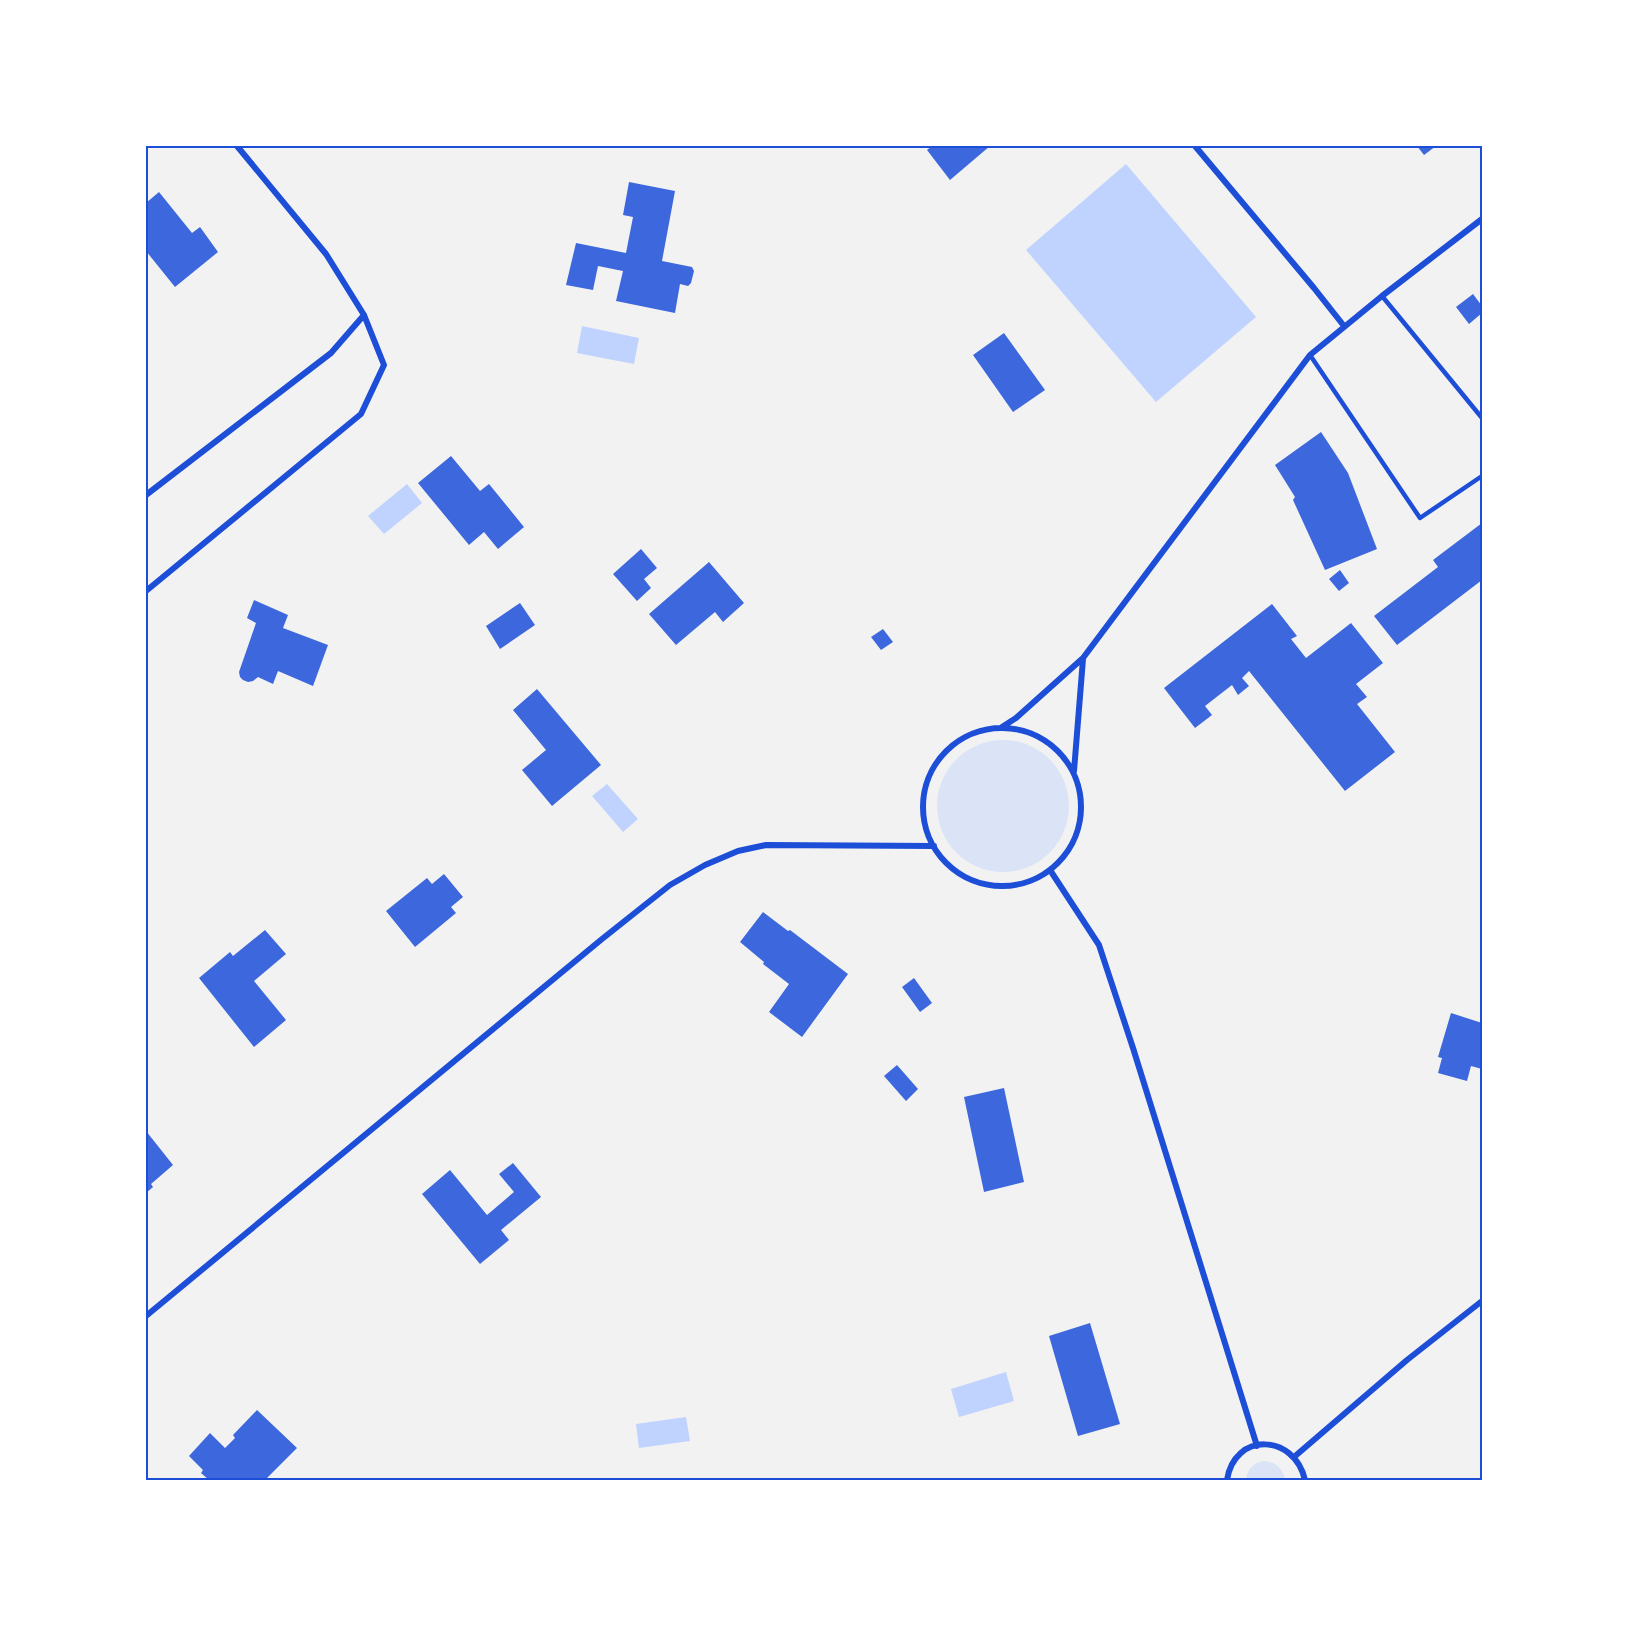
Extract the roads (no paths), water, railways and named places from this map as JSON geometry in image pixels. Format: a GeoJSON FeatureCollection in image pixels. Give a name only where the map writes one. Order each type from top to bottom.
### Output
{"type":"FeatureCollection","features":[{"type":"Feature","properties":{"kind":"street"},"geometry":{"type":"LineString","coordinates":[[146,591],[361,414],[384,365],[364,315],[326,255],[237,146]]}},
{"type":"Feature","properties":{"kind":"street"},"geometry":{"type":"LineString","coordinates":[[1195,146],[1344,326]]}},
{"type":"Feature","properties":{"kind":"street"},"geometry":{"type":"LineString","coordinates":[[1002,727],[1016,718],[1083,658],[1310,355],[1482,219]]}},
{"type":"Feature","properties":{"kind":"street"},"geometry":{"type":"LineString","coordinates":[[146,495],[331,353],[364,315]]}},
{"type":"Feature","properties":{"kind":"street"},"geometry":{"type":"LineString","coordinates":[[1074,772],[1083,658]]}},
{"type":"Feature","properties":{"kind":"street"},"geometry":{"type":"LineString","coordinates":[[1002,727],[1024,730],[1044,739],[1061,753],[1074,772],[1082,797],[1080,825],[1069,850],[1050,870],[1027,882],[1000,886],[974,880],[951,867],[934,846],[925,824],[923,801],[928,778],[940,757],[957,741],[979,731],[1002,727]]}},
{"type":"Feature","properties":{"kind":"street"},"geometry":{"type":"LineString","coordinates":[[146,1316],[670,885],[705,865],[738,851],[766,845],[934,846]]}},
{"type":"Feature","properties":{"kind":"street"},"geometry":{"type":"LineString","coordinates":[[1050,870],[1099,945],[1257,1446]]}},
{"type":"Feature","properties":{"kind":"street"},"geometry":{"type":"LineString","coordinates":[[1294,1457],[1407,1360],[1482,1301]]}},
{"type":"Feature","properties":{"kind":"street"},"geometry":{"type":"LineString","coordinates":[[1227,1480],[1235,1459],[1245,1450],[1270,1444],[1294,1457],[1301,1467],[1305,1480]]}},
{"type":"Feature","properties":{"kind":"lane"},"geometry":{"type":"LineString","coordinates":[[1382,296],[1482,418]]}},
{"type":"Feature","properties":{"kind":"lane"},"geometry":{"type":"LineString","coordinates":[[1310,355],[1420,518],[1482,476]]}},
{"type":"Feature","properties":{"kind":"water"},"geometry":{"type":"Polygon","coordinates":[[[1126,164],[1256,317],[1156,402],[1026,250],[1126,164]]]}},
{"type":"Feature","properties":{"kind":"water"},"geometry":{"type":"Polygon","coordinates":[[[582,326],[639,338],[634,364],[577,353],[582,326]]]}},
{"type":"Feature","properties":{"kind":"water"},"geometry":{"type":"Polygon","coordinates":[[[407,484],[422,503],[384,534],[368,516],[407,484]]]}},
{"type":"Feature","properties":{"kind":"water"},"geometry":{"type":"Polygon","coordinates":[[[607,784],[638,819],[623,832],[592,796],[607,784]]]}},
{"type":"Feature","properties":{"kind":"water"},"geometry":{"type":"Polygon","coordinates":[[[1006,1372],[1014,1401],[959,1417],[951,1389],[1006,1372]]]}},
{"type":"Feature","properties":{"kind":"water"},"geometry":{"type":"Polygon","coordinates":[[[686,1417],[690,1441],[639,1448],[636,1424],[686,1417]]]}}]}
